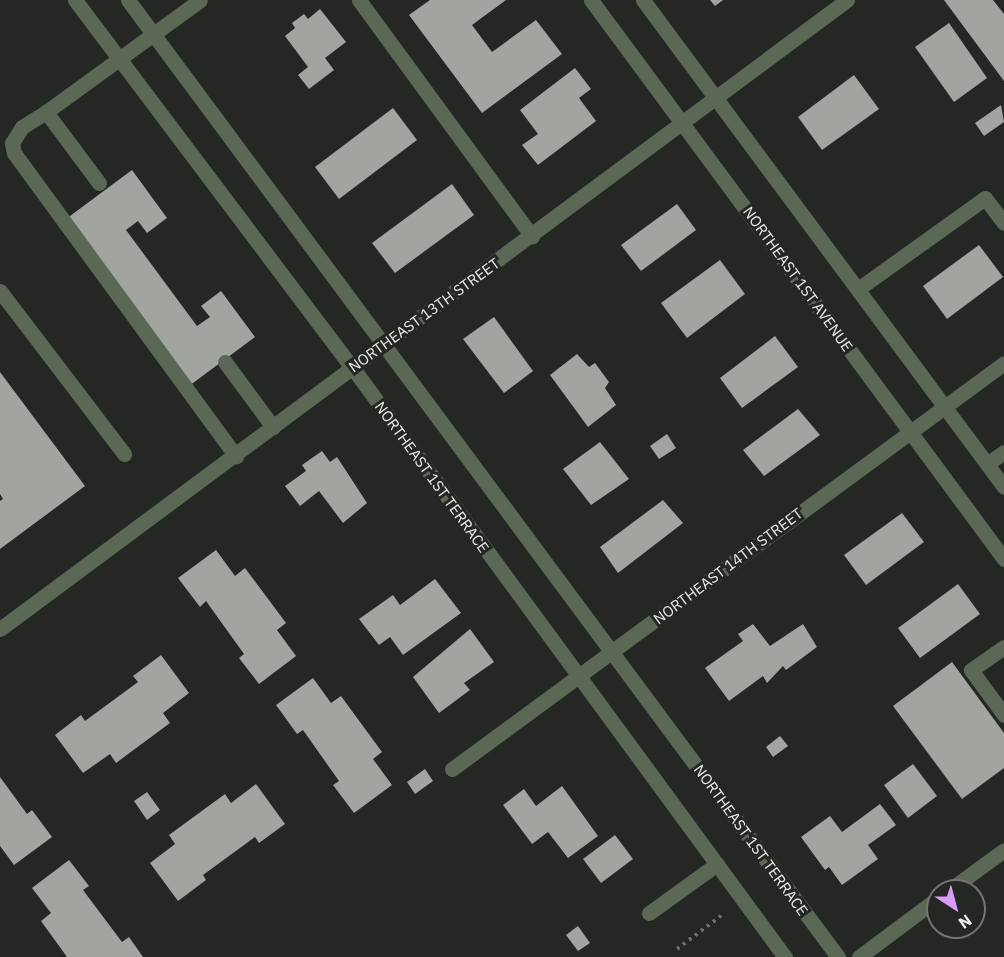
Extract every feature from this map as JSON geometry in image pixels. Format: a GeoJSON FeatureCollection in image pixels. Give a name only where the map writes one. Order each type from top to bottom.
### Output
{"type":"FeatureCollection","features":[{"type":"Feature","properties":{"kind":"street","name":"NORTHEAST 1ST TERRACE"},"geometry":{"type":"LineString","coordinates":[[75,0],[352,367],[785,957]]}},
{"type":"Feature","properties":{"kind":"street","name":"NORTHEAST 1ST TERRACE"},"geometry":{"type":"LineString","coordinates":[[128,0],[838,957]]}},
{"type":"Feature","properties":{"kind":"street"},"geometry":{"type":"LineString","coordinates":[[200,0],[22,127],[12,143],[14,153],[54,209],[236,456]]}},
{"type":"Feature","properties":{"kind":"street"},"geometry":{"type":"LineString","coordinates":[[359,0],[531,236]]}},
{"type":"Feature","properties":{"kind":"street","name":"NORTHEAST 1ST AVENUE"},"geometry":{"type":"LineString","coordinates":[[591,0],[1004,559]]}},
{"type":"Feature","properties":{"kind":"street"},"geometry":{"type":"LineString","coordinates":[[643,0],[1004,487]]}},
{"type":"Feature","properties":{"kind":"street","name":"NORTHEAST 13TH STREET"},"geometry":{"type":"LineString","coordinates":[[0,629],[716,98],[826,6],[846,0]]}},
{"type":"Feature","properties":{"kind":"street"},"geometry":{"type":"LineString","coordinates":[[46,112],[99,183]]}},
{"type":"Feature","properties":{"kind":"street"},"geometry":{"type":"LineString","coordinates":[[858,290],[985,198],[1004,223]]}},
{"type":"Feature","properties":{"kind":"street"},"geometry":{"type":"LineString","coordinates":[[0,291],[124,454]]}},
{"type":"Feature","properties":{"kind":"street"},"geometry":{"type":"LineString","coordinates":[[225,362],[273,427]]}},
{"type":"Feature","properties":{"kind":"street","name":"NORTHEAST 14TH STREET"},"geometry":{"type":"LineString","coordinates":[[452,769],[1004,363]]}},
{"type":"Feature","properties":{"kind":"street"},"geometry":{"type":"LineString","coordinates":[[987,464],[1004,452]]}},
{"type":"Feature","properties":{"kind":"street"},"geometry":{"type":"LineString","coordinates":[[1004,647],[971,670],[1004,716]]}},
{"type":"Feature","properties":{"kind":"street"},"geometry":{"type":"LineString","coordinates":[[964,879],[1004,850]]}},
{"type":"Feature","properties":{"kind":"street"},"geometry":{"type":"LineString","coordinates":[[649,914],[717,864]]}},
{"type":"Feature","properties":{"kind":"street"},"geometry":{"type":"LineString","coordinates":[[859,957],[926,907]]}},
{"type":"Feature","properties":{"kind":"path"},"geometry":{"type":"LineString","coordinates":[[677,949],[722,915]]}},
{"type":"Feature","properties":{"kind":"building"},"geometry":{"type":"Polygon","coordinates":[[[430,0],[506,0],[472,25],[492,52],[536,20],[562,54],[482,113],[409,15],[430,0]]]}},
{"type":"Feature","properties":{"kind":"building"},"geometry":{"type":"Polygon","coordinates":[[[710,0],[723,0],[715,6],[710,0]]]}},
{"type":"Feature","properties":{"kind":"building"},"geometry":{"type":"Polygon","coordinates":[[[944,0],[993,0],[1004,14],[1004,81],[944,0]]]}},
{"type":"Feature","properties":{"kind":"building"},"geometry":{"type":"Polygon","coordinates":[[[320,9],[346,42],[325,58],[334,70],[309,89],[298,75],[308,67],[285,36],[295,28],[292,23],[304,14],[308,19],[320,9]]]}},
{"type":"Feature","properties":{"kind":"building"},"geometry":{"type":"Polygon","coordinates":[[[949,23],[987,78],[954,102],[915,47],[949,23]]]}},
{"type":"Feature","properties":{"kind":"building"},"geometry":{"type":"Polygon","coordinates":[[[575,68],[591,89],[579,98],[596,121],[538,165],[522,145],[538,134],[520,110],[575,68]]]}},
{"type":"Feature","properties":{"kind":"building"},"geometry":{"type":"Polygon","coordinates":[[[854,75],[879,109],[822,150],[798,117],[854,75]]]}},
{"type":"Feature","properties":{"kind":"building"},"geometry":{"type":"Polygon","coordinates":[[[1001,105],[1004,122],[984,136],[975,123],[1001,105]]]}},
{"type":"Feature","properties":{"kind":"building"},"geometry":{"type":"Polygon","coordinates":[[[393,108],[417,140],[339,199],[315,167],[393,108]]]}},
{"type":"Feature","properties":{"kind":"building"},"geometry":{"type":"Polygon","coordinates":[[[132,170],[167,218],[147,233],[138,221],[126,230],[197,326],[210,317],[201,306],[221,291],[255,337],[189,386],[66,219],[132,170]]]}},
{"type":"Feature","properties":{"kind":"building"},"geometry":{"type":"Polygon","coordinates":[[[452,184],[474,215],[395,273],[372,243],[452,184]]]}},
{"type":"Feature","properties":{"kind":"building"},"geometry":{"type":"Polygon","coordinates":[[[677,204],[696,230],[641,271],[621,245],[677,204]]]}},
{"type":"Feature","properties":{"kind":"building"},"geometry":{"type":"Polygon","coordinates":[[[979,245],[1003,277],[947,319],[923,286],[979,245]]]}},
{"type":"Feature","properties":{"kind":"building"},"geometry":{"type":"Polygon","coordinates":[[[720,260],[745,294],[687,338],[661,303],[720,260]]]}},
{"type":"Feature","properties":{"kind":"building"},"geometry":{"type":"Polygon","coordinates":[[[494,317],[533,371],[504,393],[463,339],[494,317]]]}},
{"type":"Feature","properties":{"kind":"building"},"geometry":{"type":"Polygon","coordinates":[[[775,336],[798,367],[742,408],[720,378],[775,336]]]}},
{"type":"Feature","properties":{"kind":"building"},"geometry":{"type":"Polygon","coordinates":[[[577,354],[589,367],[595,363],[609,382],[605,388],[616,405],[588,427],[550,375],[577,354]]]}},
{"type":"Feature","properties":{"kind":"building"},"geometry":{"type":"Polygon","coordinates":[[[0,372],[85,486],[0,549],[0,501],[3,499],[0,494],[0,372]]]}},
{"type":"Feature","properties":{"kind":"building"},"geometry":{"type":"Polygon","coordinates":[[[798,409],[820,435],[764,476],[743,450],[798,409]]]}},
{"type":"Feature","properties":{"kind":"building"},"geometry":{"type":"Polygon","coordinates":[[[667,434],[676,448],[659,459],[650,446],[667,434]]]}},
{"type":"Feature","properties":{"kind":"building"},"geometry":{"type":"Polygon","coordinates":[[[600,442],[629,479],[591,505],[563,469],[600,442]]]}},
{"type":"Feature","properties":{"kind":"building"},"geometry":{"type":"Polygon","coordinates":[[[322,451],[330,462],[337,457],[367,503],[343,523],[319,491],[300,506],[285,486],[306,471],[302,465],[322,451]]]}},
{"type":"Feature","properties":{"kind":"building"},"geometry":{"type":"Polygon","coordinates":[[[663,500],[683,523],[618,573],[600,547],[663,500]]]}},
{"type":"Feature","properties":{"kind":"building"},"geometry":{"type":"Polygon","coordinates":[[[902,513],[924,542],[866,585],[844,555],[902,513]]]}},
{"type":"Feature","properties":{"kind":"building"},"geometry":{"type":"Polygon","coordinates":[[[216,550],[235,576],[245,568],[286,623],[277,630],[296,656],[259,684],[239,658],[244,654],[206,601],[200,607],[178,578],[216,550]]]}},
{"type":"Feature","properties":{"kind":"building"},"geometry":{"type":"Polygon","coordinates":[[[435,579],[461,613],[403,655],[390,637],[379,645],[359,619],[393,595],[400,605],[435,579]]]}},
{"type":"Feature","properties":{"kind":"building"},"geometry":{"type":"Polygon","coordinates":[[[958,584],[980,614],[920,658],[898,628],[958,584]]]}},
{"type":"Feature","properties":{"kind":"building"},"geometry":{"type":"Polygon","coordinates":[[[753,624],[770,646],[803,624],[817,647],[786,670],[783,666],[767,683],[763,676],[729,701],[705,668],[743,641],[738,634],[753,624]]]}},
{"type":"Feature","properties":{"kind":"building"},"geometry":{"type":"Polygon","coordinates":[[[470,629],[494,662],[464,683],[470,690],[439,713],[413,677],[470,629]]]}},
{"type":"Feature","properties":{"kind":"building"},"geometry":{"type":"Polygon","coordinates":[[[161,655],[189,693],[163,713],[170,723],[116,763],[110,754],[83,773],[55,735],[81,715],[85,721],[138,682],[133,676],[161,655]]]}},
{"type":"Feature","properties":{"kind":"building"},"geometry":{"type":"Polygon","coordinates":[[[952,662],[1004,733],[1004,768],[962,799],[893,706],[952,662]]]}},
{"type":"Feature","properties":{"kind":"building"},"geometry":{"type":"Polygon","coordinates":[[[313,678],[331,703],[341,696],[382,752],[373,759],[392,785],[354,813],[333,785],[339,781],[303,730],[297,734],[276,705],[313,678]]]}},
{"type":"Feature","properties":{"kind":"building"},"geometry":{"type":"Polygon","coordinates":[[[780,736],[788,746],[773,757],[766,747],[780,736]]]}},
{"type":"Feature","properties":{"kind":"building"},"geometry":{"type":"Polygon","coordinates":[[[913,764],[937,796],[908,818],[884,785],[913,764]]]}},
{"type":"Feature","properties":{"kind":"building"},"geometry":{"type":"Polygon","coordinates":[[[425,769],[433,781],[415,794],[407,782],[425,769]]]}},
{"type":"Feature","properties":{"kind":"building"},"geometry":{"type":"Polygon","coordinates":[[[0,777],[27,814],[32,810],[52,837],[14,865],[0,846],[0,777]]]}},
{"type":"Feature","properties":{"kind":"building"},"geometry":{"type":"Polygon","coordinates":[[[256,784],[285,824],[259,843],[255,837],[203,875],[206,880],[178,901],[150,863],[175,844],[169,835],[225,794],[231,803],[256,784]]]}},
{"type":"Feature","properties":{"kind":"building"},"geometry":{"type":"Polygon","coordinates":[[[562,786],[598,836],[568,858],[548,832],[532,844],[503,805],[524,789],[536,806],[562,786]]]}},
{"type":"Feature","properties":{"kind":"building"},"geometry":{"type":"Polygon","coordinates":[[[147,792],[160,810],[147,820],[134,801],[147,792]]]}},
{"type":"Feature","properties":{"kind":"building"},"geometry":{"type":"Polygon","coordinates":[[[880,804],[896,825],[868,845],[878,859],[842,885],[829,867],[825,870],[801,837],[830,816],[842,832],[880,804]]]}},
{"type":"Feature","properties":{"kind":"building"},"geometry":{"type":"Polygon","coordinates":[[[615,835],[633,859],[601,883],[583,859],[615,835]]]}},
{"type":"Feature","properties":{"kind":"building"},"geometry":{"type":"Polygon","coordinates":[[[69,860],[89,886],[83,890],[122,942],[129,937],[143,957],[67,957],[41,921],[51,913],[32,888],[69,860]]]}},
{"type":"Feature","properties":{"kind":"building"},"geometry":{"type":"Polygon","coordinates":[[[578,926],[590,943],[578,951],[566,935],[578,926]]]}}]}
